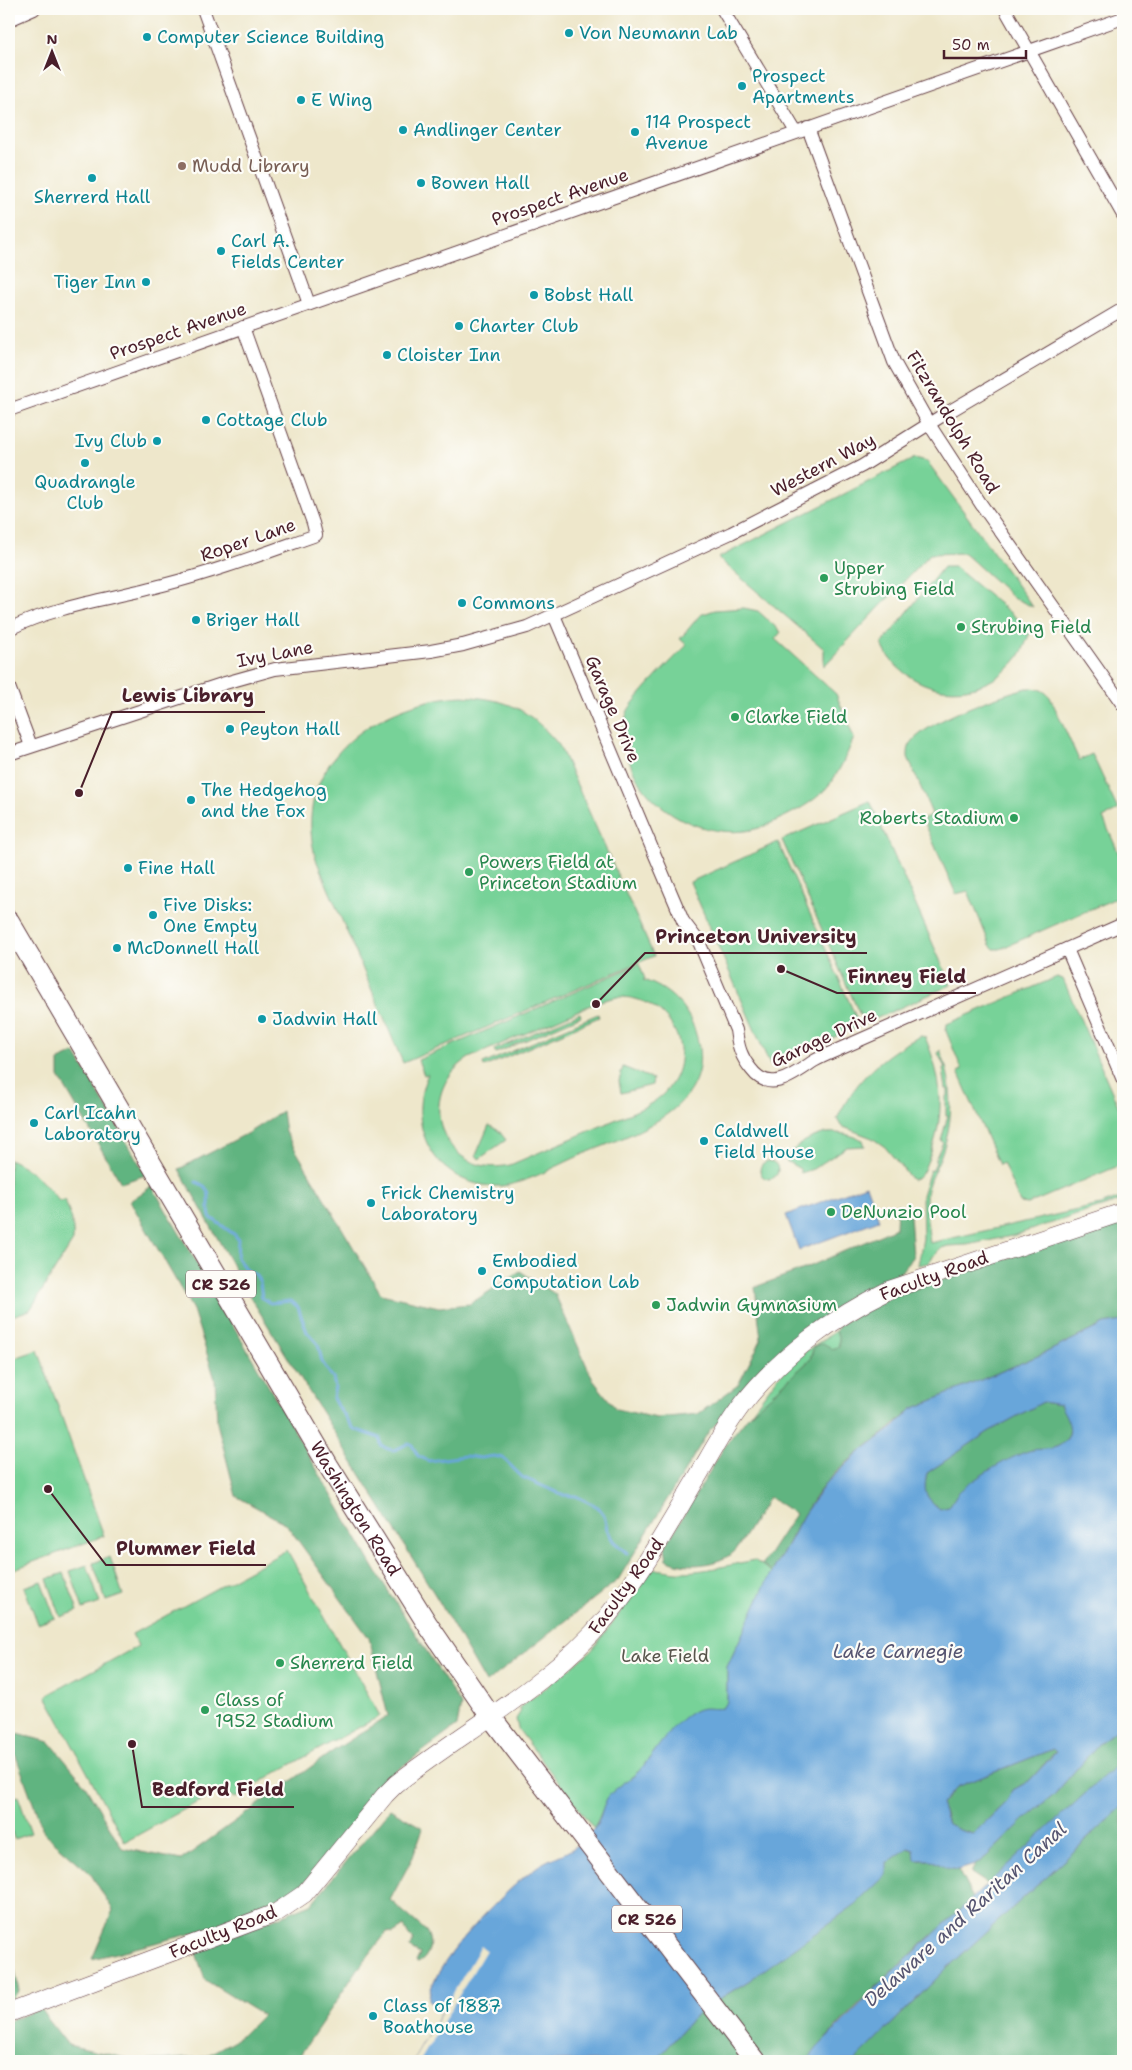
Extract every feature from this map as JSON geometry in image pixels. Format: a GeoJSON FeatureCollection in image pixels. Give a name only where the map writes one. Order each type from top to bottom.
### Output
{"type":"FeatureCollection","features":[{"type":"Feature","properties":{"kind":"main road","name":"Washington Road"},"geometry":{"type":"LineString","coordinates":[[9,921],[328,1465],[428,1625],[491,1717],[755,2061]]}},
{"type":"Feature","properties":{"kind":"street"},"geometry":{"type":"LineString","coordinates":[[9,20],[34,9]]}},
{"type":"Feature","properties":{"kind":"street"},"geometry":{"type":"LineString","coordinates":[[203,9],[309,304]]}},
{"type":"Feature","properties":{"kind":"street","name":"Fitzrandolph Road"},"geometry":{"type":"LineString","coordinates":[[722,9],[802,130],[894,362],[929,424],[981,504],[1123,705]]}},
{"type":"Feature","properties":{"kind":"street"},"geometry":{"type":"LineString","coordinates":[[1005,9],[1123,216]]}},
{"type":"Feature","properties":{"kind":"street","name":"Prospect Avenue"},"geometry":{"type":"LineString","coordinates":[[9,410],[1123,18]]}},
{"type":"Feature","properties":{"kind":"street","name":"Western Way"},"geometry":{"type":"LineString","coordinates":[[526,627],[731,533],[862,466],[1123,309]]}},
{"type":"Feature","properties":{"kind":"street","name":"Roper Lane"},"geometry":{"type":"LineString","coordinates":[[9,628],[77,604],[163,585],[222,568],[316,535],[314,523],[243,327]]}},
{"type":"Feature","properties":{"kind":"street","name":"Garage Drive"},"geometry":{"type":"LineString","coordinates":[[554,614],[657,862],[683,921],[698,942],[736,1030],[743,1059],[756,1075],[765,1081],[772,1082],[792,1076],[835,1051],[1123,924]]}},
{"type":"Feature","properties":{"kind":"street","name":"Ivy Lane"},"geometry":{"type":"LineString","coordinates":[[9,754],[224,683],[275,669],[431,651],[463,645],[526,627]]}},
{"type":"Feature","properties":{"kind":"street"},"geometry":{"type":"LineString","coordinates":[[9,687],[31,746]]}},
{"type":"Feature","properties":{"kind":"street"},"geometry":{"type":"LineString","coordinates":[[1067,949],[1123,1080]]}},
{"type":"Feature","properties":{"kind":"street","name":"Faculty Road"},"geometry":{"type":"LineString","coordinates":[[9,2013],[276,1913],[304,1894],[384,1795],[410,1773],[491,1717],[585,1642],[606,1618],[651,1557],[732,1419],[766,1379],[803,1344],[852,1311],[889,1290],[1123,1212]]}},
{"type":"Feature","properties":{"kind":"green space","name":"Upper Strubing Field"},"geometry":{"type":"Polygon","coordinates":[[[915,458],[927,461],[1033,607],[1014,598],[964,553],[930,554],[824,666],[824,649],[718,558],[915,458]]]}},
{"type":"Feature","properties":{"kind":"green space","name":"Strubing Field"},"geometry":{"type":"Polygon","coordinates":[[[943,567],[955,567],[1031,630],[1020,655],[1007,670],[995,679],[967,689],[952,690],[923,684],[897,666],[887,654],[882,644],[943,567]]]}},
{"type":"Feature","properties":{"kind":"green space","name":"Clarke Field"},"geometry":{"type":"Polygon","coordinates":[[[744,608],[758,611],[781,632],[775,639],[836,694],[854,738],[833,780],[820,795],[798,810],[769,824],[751,830],[733,832],[698,826],[681,819],[652,798],[632,768],[623,734],[630,707],[687,645],[680,639],[700,615],[715,610],[744,608]]]}},
{"type":"Feature","properties":{"kind":"green space","name":"Roberts Stadium"},"geometry":{"type":"Polygon","coordinates":[[[1027,688],[1040,690],[1050,697],[1079,760],[1092,754],[1118,810],[1103,818],[1123,863],[1123,895],[1000,949],[994,949],[990,945],[968,891],[956,894],[923,819],[932,814],[908,757],[908,751],[911,744],[920,734],[948,717],[983,702],[1027,688]]]}},
{"type":"Feature","properties":{"kind":"green space","name":"Powers Field at Princeton Stadium"},"geometry":{"type":"Polygon","coordinates":[[[462,696],[493,700],[517,708],[537,722],[559,745],[654,956],[403,1063],[317,862],[311,828],[314,796],[327,769],[346,745],[370,725],[399,711],[430,701],[462,696]]]}},
{"type":"Feature","properties":{"kind":"green space"},"geometry":{"type":"Polygon","coordinates":[[[870,801],[951,985],[864,1024],[782,840],[870,801]]]}},
{"type":"Feature","properties":{"kind":"green space"},"geometry":{"type":"Polygon","coordinates":[[[778,842],[860,1026],[770,1065],[690,882],[778,842]]]}},
{"type":"Feature","properties":{"kind":"green space"},"geometry":{"type":"Polygon","coordinates":[[[639,964],[645,979],[643,980],[661,988],[682,1006],[695,1031],[700,1058],[695,1081],[684,1099],[667,1114],[623,1138],[540,1174],[520,1182],[501,1186],[479,1184],[460,1177],[444,1166],[432,1151],[424,1134],[420,1115],[421,1094],[428,1074],[424,1075],[418,1060],[639,964]],[[617,997],[600,1001],[469,1058],[451,1074],[442,1092],[439,1112],[443,1131],[452,1147],[467,1160],[487,1166],[510,1165],[638,1110],[660,1097],[676,1075],[680,1059],[679,1043],[673,1028],[664,1015],[651,1005],[635,999],[617,997]]]}},
{"type":"Feature","properties":{"kind":"green space"},"geometry":{"type":"Polygon","coordinates":[[[1057,977],[1063,979],[1123,1117],[1123,1164],[1028,1204],[1020,1203],[1003,1163],[999,1165],[958,1072],[962,1070],[946,1031],[947,1024],[1057,977]]]}},
{"type":"Feature","properties":{"kind":"green space"},"geometry":{"type":"Polygon","coordinates":[[[580,1013],[581,1016],[496,1053],[494,1050],[580,1013]]]}},
{"type":"Feature","properties":{"kind":"green space"},"geometry":{"type":"Polygon","coordinates":[[[598,1014],[599,1017],[484,1067],[483,1064],[598,1014]]]}},
{"type":"Feature","properties":{"kind":"green space"},"geometry":{"type":"Polygon","coordinates":[[[921,1036],[925,1037],[936,1068],[939,1083],[940,1113],[934,1144],[925,1167],[918,1178],[912,1180],[885,1147],[872,1138],[841,1126],[837,1119],[852,1092],[871,1070],[894,1051],[921,1036]]]}},
{"type":"Feature","properties":{"kind":"green space"},"geometry":{"type":"Polygon","coordinates":[[[940,1050],[948,1073],[951,1110],[944,1147],[927,1189],[926,1209],[930,1243],[1100,1205],[1123,1197],[1123,1200],[1012,1236],[967,1245],[948,1246],[939,1249],[928,1263],[918,1265],[923,1238],[922,1195],[930,1170],[932,1171],[943,1142],[941,1141],[948,1115],[946,1115],[946,1096],[948,1096],[948,1089],[946,1089],[943,1069],[945,1068],[938,1053],[940,1050]]]}},
{"type":"Feature","properties":{"kind":"green space"},"geometry":{"type":"Polygon","coordinates":[[[75,1053],[146,1175],[121,1183],[59,1077],[59,1060],[75,1053]]]}},
{"type":"Feature","properties":{"kind":"green space"},"geometry":{"type":"Polygon","coordinates":[[[623,1067],[653,1079],[652,1085],[621,1093],[619,1081],[623,1067]]]}},
{"type":"Feature","properties":{"kind":"green space"},"geometry":{"type":"Polygon","coordinates":[[[282,1111],[285,1132],[381,1294],[439,1307],[470,1304],[520,1271],[555,1294],[593,1380],[616,1409],[657,1418],[698,1414],[738,1385],[761,1340],[755,1287],[804,1269],[896,1228],[897,1204],[910,1215],[913,1256],[894,1281],[771,1369],[709,1431],[618,1580],[486,1683],[437,1598],[249,1295],[179,1169],[248,1133],[282,1111]]]}},
{"type":"Feature","properties":{"kind":"green space"},"geometry":{"type":"Polygon","coordinates":[[[489,1125],[499,1131],[506,1140],[479,1159],[476,1155],[489,1125]]]}},
{"type":"Feature","properties":{"kind":"green space"},"geometry":{"type":"Polygon","coordinates":[[[826,1133],[841,1133],[863,1140],[865,1146],[847,1147],[813,1169],[801,1173],[800,1169],[786,1161],[793,1150],[803,1142],[826,1133]]]}},
{"type":"Feature","properties":{"kind":"green space"},"geometry":{"type":"Polygon","coordinates":[[[9,1159],[37,1177],[59,1201],[64,1200],[72,1219],[73,1241],[30,1310],[9,1317],[9,1159]]]}},
{"type":"Feature","properties":{"kind":"green space"},"geometry":{"type":"Polygon","coordinates":[[[769,1161],[775,1164],[778,1170],[775,1176],[769,1179],[763,1176],[760,1170],[763,1164],[769,1161]]]}},
{"type":"Feature","properties":{"kind":"green space"},"geometry":{"type":"Polygon","coordinates":[[[152,1186],[380,1578],[461,1705],[457,1726],[392,1774],[301,1887],[214,1928],[92,1959],[113,1910],[90,1873],[44,1833],[9,1737],[9,1732],[50,1742],[85,1785],[122,1848],[181,1860],[333,1751],[388,1716],[369,1638],[286,1524],[236,1496],[217,1423],[215,1379],[193,1310],[130,1201],[152,1186]]]}},
{"type":"Feature","properties":{"kind":"green space"},"geometry":{"type":"Polygon","coordinates":[[[1123,1220],[1123,1321],[1104,1324],[1045,1353],[912,1409],[845,1464],[825,1484],[803,1516],[772,1572],[762,1565],[795,1514],[769,1497],[736,1550],[730,1555],[713,1562],[693,1565],[667,1559],[665,1547],[726,1444],[749,1415],[810,1360],[814,1346],[823,1343],[833,1349],[839,1346],[836,1331],[840,1324],[894,1295],[1123,1220]]]}},
{"type":"Feature","properties":{"kind":"green space"},"geometry":{"type":"Polygon","coordinates":[[[836,1331],[839,1346],[833,1349],[814,1346],[810,1360],[749,1415],[778,1377],[803,1353],[836,1331]]]}},
{"type":"Feature","properties":{"kind":"green space"},"geometry":{"type":"Polygon","coordinates":[[[38,1350],[104,1536],[9,1571],[9,1360],[38,1350]]]}},
{"type":"Feature","properties":{"kind":"green space"},"geometry":{"type":"Polygon","coordinates":[[[1043,1402],[1060,1405],[1070,1422],[1069,1435],[1063,1444],[1051,1449],[1032,1450],[984,1474],[958,1493],[949,1507],[940,1509],[931,1501],[925,1490],[927,1473],[988,1432],[1043,1402]]]}},
{"type":"Feature","properties":{"kind":"green space"},"geometry":{"type":"Polygon","coordinates":[[[287,1550],[380,1716],[272,1775],[236,1798],[218,1791],[125,1842],[46,1696],[138,1646],[132,1634],[287,1550]]]}},
{"type":"Feature","properties":{"kind":"green space"},"geometry":{"type":"Polygon","coordinates":[[[110,1557],[123,1595],[106,1601],[93,1563],[110,1557]]]}},
{"type":"Feature","properties":{"kind":"green space","name":"Lake Field"},"geometry":{"type":"Polygon","coordinates":[[[754,1560],[772,1572],[727,1667],[727,1702],[722,1708],[673,1728],[640,1770],[608,1797],[594,1829],[518,1729],[516,1719],[521,1711],[519,1708],[592,1650],[652,1570],[692,1571],[719,1568],[754,1560]]]}},
{"type":"Feature","properties":{"kind":"green space"},"geometry":{"type":"Polygon","coordinates":[[[87,1565],[100,1603],[83,1609],[70,1571],[87,1565]]]}},
{"type":"Feature","properties":{"kind":"green space"},"geometry":{"type":"Polygon","coordinates":[[[64,1573],[78,1611],[61,1617],[47,1579],[64,1573]]]}},
{"type":"Feature","properties":{"kind":"green space"},"geometry":{"type":"Polygon","coordinates":[[[41,1581],[55,1618],[38,1624],[24,1587],[41,1581]]]}},
{"type":"Feature","properties":{"kind":"green space"},"geometry":{"type":"Polygon","coordinates":[[[1123,1726],[1123,1760],[988,1884],[971,1873],[975,1865],[1053,1796],[1100,1742],[1123,1726]]]}},
{"type":"Feature","properties":{"kind":"green space"},"geometry":{"type":"Polygon","coordinates":[[[1053,1749],[1056,1751],[1029,1781],[1013,1790],[1007,1801],[973,1834],[948,1824],[941,1805],[957,1787],[1053,1749]]]}},
{"type":"Feature","properties":{"kind":"green space"},"geometry":{"type":"Polygon","coordinates":[[[18,1796],[31,1833],[14,1839],[9,1823],[9,1799],[18,1796]]]}},
{"type":"Feature","properties":{"kind":"green space"},"geometry":{"type":"Polygon","coordinates":[[[1123,1806],[1123,2061],[855,2061],[945,1970],[1123,1806]]]}},
{"type":"Feature","properties":{"kind":"green space"},"geometry":{"type":"Polygon","coordinates":[[[390,1809],[423,1828],[413,1857],[390,1900],[426,1931],[430,1944],[428,1953],[422,1960],[418,1963],[416,1962],[420,1954],[409,1948],[414,1939],[409,1936],[404,1927],[393,1934],[387,1932],[358,1969],[296,2061],[138,2061],[204,2057],[240,2037],[262,2015],[205,1980],[195,1950],[311,1904],[390,1809]]]}},
{"type":"Feature","properties":{"kind":"green space"},"geometry":{"type":"Polygon","coordinates":[[[908,1848],[914,1850],[916,1860],[932,1860],[946,1868],[958,1870],[973,1898],[865,1997],[807,2061],[655,2061],[698,2012],[750,1980],[886,1863],[908,1848]]]}},
{"type":"Feature","properties":{"kind":"green space"},"geometry":{"type":"Polygon","coordinates":[[[9,1969],[15,1970],[19,1991],[9,2001],[9,1969]]]}},
{"type":"Feature","properties":{"kind":"green space"},"geometry":{"type":"Polygon","coordinates":[[[40,2009],[68,2045],[138,2061],[9,2061],[9,2021],[40,2009]]]}},
{"type":"Feature","properties":{"kind":"water","name":"DeNunzio Pool"},"geometry":{"type":"Polygon","coordinates":[[[866,1185],[879,1220],[799,1250],[786,1215],[866,1185]]]}},
{"type":"Feature","properties":{"kind":"water","name":"Lake Carnegie"},"geometry":{"type":"Polygon","coordinates":[[[1123,1321],[1123,1726],[1100,1742],[1053,1796],[975,1865],[958,1870],[946,1868],[932,1860],[915,1860],[914,1850],[908,1848],[887,1863],[887,1874],[856,1904],[750,1980],[698,2012],[655,2061],[413,2061],[442,2011],[429,2001],[432,1986],[441,1968],[473,1927],[511,1888],[528,1874],[541,1864],[565,1853],[580,1843],[595,1828],[608,1797],[640,1770],[679,1722],[696,1710],[722,1708],[727,1702],[727,1667],[764,1587],[804,1514],[826,1483],[860,1452],[895,1426],[912,1409],[1045,1353],[1104,1324],[1123,1321]],[[1043,1402],[988,1432],[927,1473],[925,1490],[931,1501],[940,1509],[949,1507],[962,1489],[993,1468],[1026,1452],[1060,1446],[1067,1439],[1070,1430],[1069,1425],[1060,1405],[1043,1402]],[[1053,1749],[957,1787],[941,1804],[948,1824],[973,1834],[1007,1801],[1013,1790],[1029,1781],[1056,1752],[1053,1749]]]}},
{"type":"Feature","properties":{"kind":"water","name":"Delaware and Raritan Canal"},"geometry":{"type":"Polygon","coordinates":[[[1123,1760],[1123,1806],[945,1970],[855,2061],[807,2061],[817,2048],[880,1984],[1123,1760]]]}},
{"type":"Feature","properties":{"kind":"pier"},"geometry":{"type":"Polygon","coordinates":[[[481,1946],[486,1950],[420,2061],[413,2061],[481,1946]]]}},
{"type":"Feature","properties":{"kind":"waterway"},"geometry":{"type":"LineString","coordinates":[[196,1182],[206,1188],[208,1192],[210,1217],[238,1239],[237,1258],[246,1270],[256,1275],[260,1282],[262,1298],[270,1303],[291,1301],[298,1307],[307,1332],[318,1344],[322,1362],[333,1378],[335,1387],[333,1398],[354,1429],[380,1438],[381,1445],[392,1450],[409,1443],[418,1456],[429,1461],[465,1456],[481,1458],[494,1456],[503,1458],[522,1477],[563,1495],[576,1496],[598,1507],[604,1515],[607,1529],[613,1541],[627,1553]]}},
{"type":"Feature","properties":{"kind":"place","name":"Von Neumann Lab"},"geometry":{"type":"Point","coordinates":[569,33]}},
{"type":"Feature","properties":{"kind":"place","name":"Computer Science Building"},"geometry":{"type":"Point","coordinates":[147,37]}},
{"type":"Feature","properties":{"kind":"place","name":"Prospect Apartments"},"geometry":{"type":"Point","coordinates":[742,86]}},
{"type":"Feature","properties":{"kind":"place","name":"E Wing"},"geometry":{"type":"Point","coordinates":[301,100]}},
{"type":"Feature","properties":{"kind":"place","name":"Andlinger Center"},"geometry":{"type":"Point","coordinates":[403,130]}},
{"type":"Feature","properties":{"kind":"place","name":"114 Prospect Avenue"},"geometry":{"type":"Point","coordinates":[635,132]}},
{"type":"Feature","properties":{"kind":"place","name":"Mudd Library"},"geometry":{"type":"Point","coordinates":[182,166]}},
{"type":"Feature","properties":{"kind":"place","name":"Sherrerd Hall"},"geometry":{"type":"Point","coordinates":[92,178]}},
{"type":"Feature","properties":{"kind":"place","name":"Bowen Hall"},"geometry":{"type":"Point","coordinates":[421,183]}},
{"type":"Feature","properties":{"kind":"place","name":"Carl A. Fields Center"},"geometry":{"type":"Point","coordinates":[221,251]}},
{"type":"Feature","properties":{"kind":"place","name":"Tiger Inn"},"geometry":{"type":"Point","coordinates":[146,282]}},
{"type":"Feature","properties":{"kind":"place","name":"Bobst Hall"},"geometry":{"type":"Point","coordinates":[534,295]}},
{"type":"Feature","properties":{"kind":"place","name":"Charter Club"},"geometry":{"type":"Point","coordinates":[459,326]}},
{"type":"Feature","properties":{"kind":"place","name":"Cloister Inn"},"geometry":{"type":"Point","coordinates":[387,355]}},
{"type":"Feature","properties":{"kind":"place","name":"Cottage Club"},"geometry":{"type":"Point","coordinates":[206,420]}},
{"type":"Feature","properties":{"kind":"place","name":"Ivy Club"},"geometry":{"type":"Point","coordinates":[157,441]}},
{"type":"Feature","properties":{"kind":"place","name":"Quadrangle Club"},"geometry":{"type":"Point","coordinates":[85,463]}},
{"type":"Feature","properties":{"kind":"place","name":"Upper Strubing Field"},"geometry":{"type":"Point","coordinates":[824,578]}},
{"type":"Feature","properties":{"kind":"place","name":"Commons"},"geometry":{"type":"Point","coordinates":[462,603]}},
{"type":"Feature","properties":{"kind":"place","name":"Briger Hall"},"geometry":{"type":"Point","coordinates":[196,620]}},
{"type":"Feature","properties":{"kind":"place","name":"Strubing Field"},"geometry":{"type":"Point","coordinates":[961,627]}},
{"type":"Feature","properties":{"kind":"place","name":"Clarke Field"},"geometry":{"type":"Point","coordinates":[735,717]}},
{"type":"Feature","properties":{"kind":"place","name":"Peyton Hall"},"geometry":{"type":"Point","coordinates":[230,729]}},
{"type":"Feature","properties":{"kind":"place","name":"Lewis Library"},"geometry":{"type":"Point","coordinates":[79,793]}},
{"type":"Feature","properties":{"kind":"place","name":"The Hedgehog and the Fox"},"geometry":{"type":"Point","coordinates":[191,800]}},
{"type":"Feature","properties":{"kind":"place","name":"Roberts Stadium"},"geometry":{"type":"Point","coordinates":[1014,818]}},
{"type":"Feature","properties":{"kind":"place","name":"Fine Hall"},"geometry":{"type":"Point","coordinates":[128,868]}},
{"type":"Feature","properties":{"kind":"place","name":"Powers Field at Princeton Stadium"},"geometry":{"type":"Point","coordinates":[469,872]}},
{"type":"Feature","properties":{"kind":"place","name":"Five Disks: One Empty"},"geometry":{"type":"Point","coordinates":[153,915]}},
{"type":"Feature","properties":{"kind":"place","name":"McDonnell Hall"},"geometry":{"type":"Point","coordinates":[117,948]}},
{"type":"Feature","properties":{"kind":"place","name":"Finney Field"},"geometry":{"type":"Point","coordinates":[781,969]}},
{"type":"Feature","properties":{"kind":"place","name":"Princeton University"},"geometry":{"type":"Point","coordinates":[596,1004]}},
{"type":"Feature","properties":{"kind":"place","name":"Jadwin Hall"},"geometry":{"type":"Point","coordinates":[262,1019]}},
{"type":"Feature","properties":{"kind":"place","name":"Carl Icahn Laboratory"},"geometry":{"type":"Point","coordinates":[34,1123]}},
{"type":"Feature","properties":{"kind":"place","name":"Caldwell Field House"},"geometry":{"type":"Point","coordinates":[704,1141]}},
{"type":"Feature","properties":{"kind":"place","name":"Frick Chemistry Laboratory"},"geometry":{"type":"Point","coordinates":[371,1203]}},
{"type":"Feature","properties":{"kind":"place","name":"DeNunzio Pool"},"geometry":{"type":"Point","coordinates":[831,1212]}},
{"type":"Feature","properties":{"kind":"place","name":"Embodied Computation Lab"},"geometry":{"type":"Point","coordinates":[482,1271]}},
{"type":"Feature","properties":{"kind":"place","name":"Jadwin Gymnasium"},"geometry":{"type":"Point","coordinates":[656,1305]}},
{"type":"Feature","properties":{"kind":"place","name":"Plummer Field"},"geometry":{"type":"Point","coordinates":[48,1489]}},
{"type":"Feature","properties":{"kind":"place","name":"Sherrerd Field"},"geometry":{"type":"Point","coordinates":[280,1663]}},
{"type":"Feature","properties":{"kind":"place","name":"Class of 1952 Stadium"},"geometry":{"type":"Point","coordinates":[205,1710]}},
{"type":"Feature","properties":{"kind":"place","name":"Bedford Field"},"geometry":{"type":"Point","coordinates":[132,1744]}},
{"type":"Feature","properties":{"kind":"place","name":"Class of 1887 Boathouse"},"geometry":{"type":"Point","coordinates":[373,2016]}}]}
